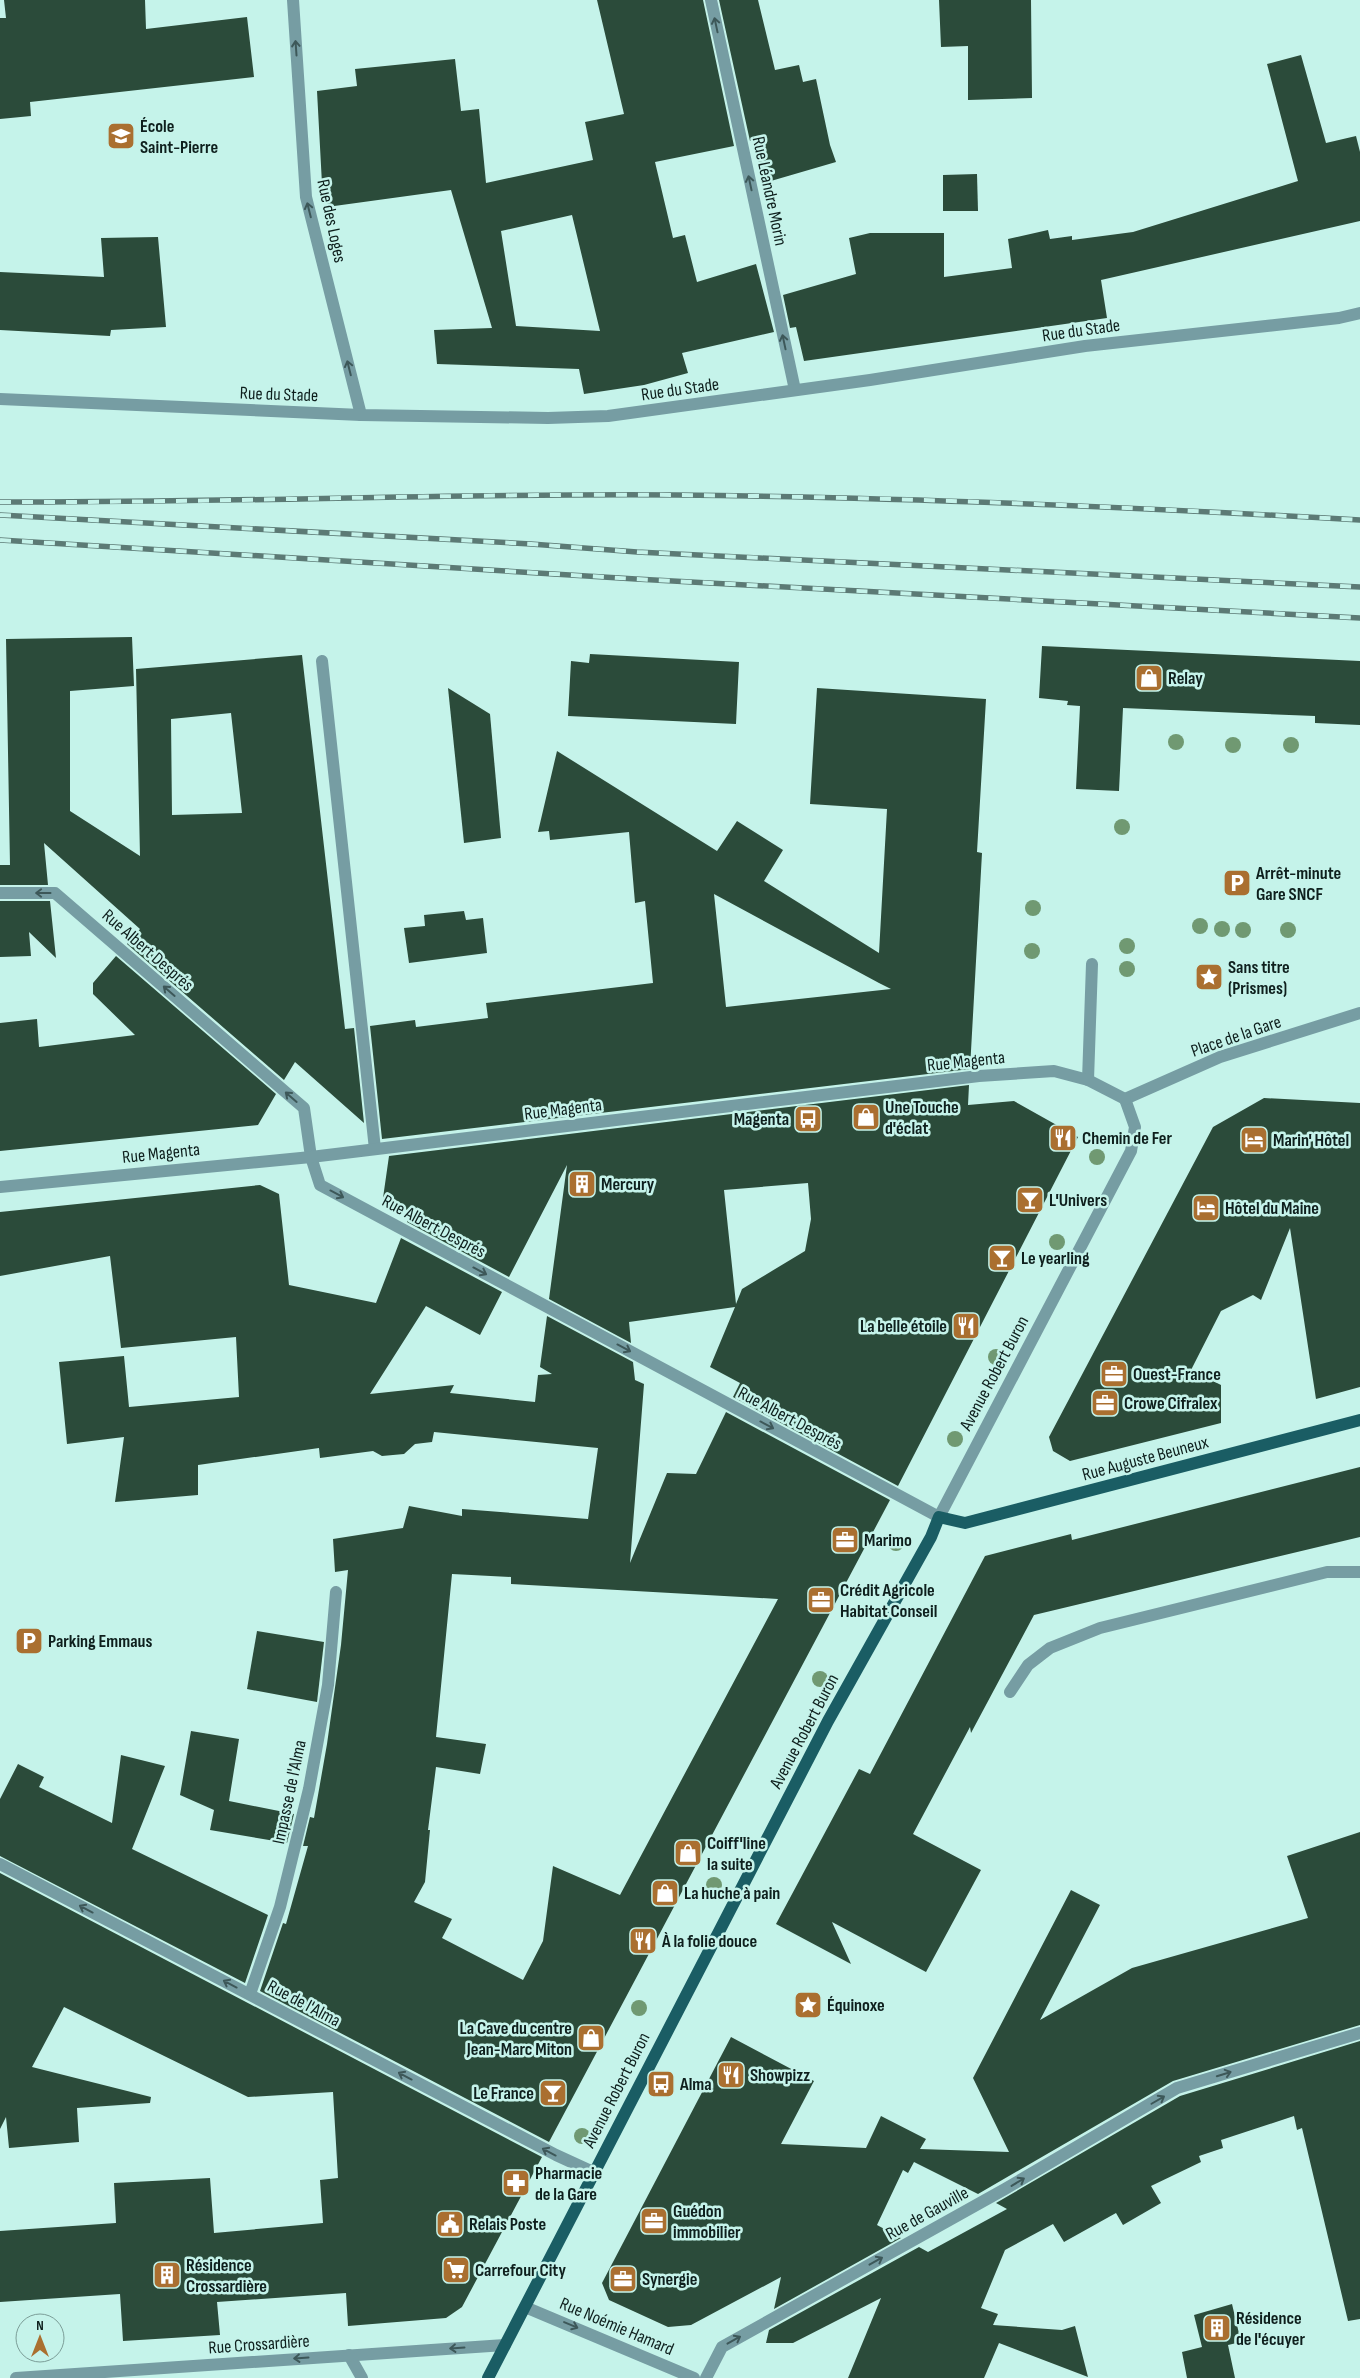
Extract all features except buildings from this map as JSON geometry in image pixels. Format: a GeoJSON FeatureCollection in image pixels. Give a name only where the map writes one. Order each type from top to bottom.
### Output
{"type":"FeatureCollection","features":[{"type":"Feature","properties":{"kind":"main road","name":"Rue Auguste Beuneux"},"geometry":{"type":"LineString","coordinates":[[939,1517],[965,1523],[1360,1420]]}},
{"type":"Feature","properties":{"kind":"main road","name":"Avenue Robert Buron"},"geometry":{"type":"LineString","coordinates":[[488,2378],[828,1721],[931,1537],[939,1517]]}},
{"type":"Feature","properties":{"kind":"street","name":"Rue des Loges"},"geometry":{"type":"LineString","coordinates":[[293,0],[306,197],[361,415]]}},
{"type":"Feature","properties":{"kind":"street","name":"Rue Léandre Morin"},"geometry":{"type":"LineString","coordinates":[[711,0],[795,390]]}},
{"type":"Feature","properties":{"kind":"street","name":"Rue du Stade"},"geometry":{"type":"LineString","coordinates":[[0,399],[361,415],[548,418],[608,416],[1085,346],[1339,318],[1360,313]]}},
{"type":"Feature","properties":{"kind":"street"},"geometry":{"type":"LineString","coordinates":[[322,661],[375,1149]]}},
{"type":"Feature","properties":{"kind":"street","name":"Rue Albert Després"},"geometry":{"type":"LineString","coordinates":[[0,893],[55,893],[304,1108],[311,1157],[320,1185],[939,1517]]}},
{"type":"Feature","properties":{"kind":"street"},"geometry":{"type":"LineString","coordinates":[[1088,1080],[1092,964]]}},
{"type":"Feature","properties":{"kind":"street","name":"Place de la Gare"},"geometry":{"type":"LineString","coordinates":[[1125,1098],[1220,1057],[1360,1013]]}},
{"type":"Feature","properties":{"kind":"street","name":"Rue Magenta"},"geometry":{"type":"LineString","coordinates":[[0,1187],[311,1157],[979,1076],[1054,1071],[1088,1080],[1125,1098]]}},
{"type":"Feature","properties":{"kind":"street","name":"Avenue Robert Buron"},"geometry":{"type":"LineString","coordinates":[[939,1517],[1130,1151],[1135,1127],[1125,1098]]}},
{"type":"Feature","properties":{"kind":"street"},"geometry":{"type":"LineString","coordinates":[[1010,1692],[1028,1666],[1050,1648],[1100,1628],[1327,1572],[1360,1572]]}},
{"type":"Feature","properties":{"kind":"street","name":"Impasse de l'Alma"},"geometry":{"type":"LineString","coordinates":[[250,1994],[280,1908],[309,1789],[328,1685],[336,1592]]}},
{"type":"Feature","properties":{"kind":"street","name":"Rue de l'Alma"},"geometry":{"type":"LineString","coordinates":[[0,1864],[556,2155],[593,2172]]}},
{"type":"Feature","properties":{"kind":"street","name":"Rue de Gauville"},"geometry":{"type":"LineString","coordinates":[[706,2378],[722,2346],[1005,2189],[1177,2088],[1360,2033]]}},
{"type":"Feature","properties":{"kind":"street","name":"Rue Noémie Hamard"},"geometry":{"type":"LineString","coordinates":[[525,2307],[694,2378]]}},
{"type":"Feature","properties":{"kind":"street","name":"Rue Crossardière"},"geometry":{"type":"LineString","coordinates":[[16,2378],[505,2345]]}},
{"type":"Feature","properties":{"kind":"street"},"geometry":{"type":"LineString","coordinates":[[349,2355],[362,2378]]}},
{"type":"Feature","properties":{"kind":"railway"},"geometry":{"type":"LineString","coordinates":[[0,502],[508,495],[762,496],[1018,503],[1360,520]]}},
{"type":"Feature","properties":{"kind":"railway"},"geometry":{"type":"LineString","coordinates":[[0,515],[531,544],[637,552],[1360,587]]}},
{"type":"Feature","properties":{"kind":"railway"},"geometry":{"type":"LineString","coordinates":[[0,540],[636,579],[1360,618]]}},
{"type":"Feature","properties":{"kind":"place","name":"École Saint-Pierre"},"geometry":{"type":"Point","coordinates":[121,136]}},
{"type":"Feature","properties":{"kind":"place","name":"Relay"},"geometry":{"type":"Point","coordinates":[1149,678]}},
{"type":"Feature","properties":{"kind":"place","name":"Arrêt-minute Gare SNCF"},"geometry":{"type":"Point","coordinates":[1237,883]}},
{"type":"Feature","properties":{"kind":"place","name":"Sans titre (Prismes)"},"geometry":{"type":"Point","coordinates":[1209,977]}},
{"type":"Feature","properties":{"kind":"place","name":"Une Touche d'éclat"},"geometry":{"type":"Point","coordinates":[866,1117]}},
{"type":"Feature","properties":{"kind":"place","name":"Magenta"},"geometry":{"type":"Point","coordinates":[808,1119]}},
{"type":"Feature","properties":{"kind":"place","name":"Chemin de Fer"},"geometry":{"type":"Point","coordinates":[1063,1138]}},
{"type":"Feature","properties":{"kind":"place","name":"Marin' Hôtel"},"geometry":{"type":"Point","coordinates":[1254,1140]}},
{"type":"Feature","properties":{"kind":"place","name":"Mercury"},"geometry":{"type":"Point","coordinates":[582,1184]}},
{"type":"Feature","properties":{"kind":"place","name":"L'Univers"},"geometry":{"type":"Point","coordinates":[1030,1200]}},
{"type":"Feature","properties":{"kind":"place","name":"Hôtel du Maine"},"geometry":{"type":"Point","coordinates":[1206,1208]}},
{"type":"Feature","properties":{"kind":"place","name":"Le yearling"},"geometry":{"type":"Point","coordinates":[1002,1258]}},
{"type":"Feature","properties":{"kind":"place","name":"La belle étoile"},"geometry":{"type":"Point","coordinates":[966,1326]}},
{"type":"Feature","properties":{"kind":"place","name":"Ouest-France"},"geometry":{"type":"Point","coordinates":[1114,1374]}},
{"type":"Feature","properties":{"kind":"place","name":"Crowe Cifralex"},"geometry":{"type":"Point","coordinates":[1105,1403]}},
{"type":"Feature","properties":{"kind":"place","name":"Marimo"},"geometry":{"type":"Point","coordinates":[845,1540]}},
{"type":"Feature","properties":{"kind":"place","name":"Crédit Agricole Habitat Conseil"},"geometry":{"type":"Point","coordinates":[821,1600]}},
{"type":"Feature","properties":{"kind":"place","name":"Parking Emmaus"},"geometry":{"type":"Point","coordinates":[29,1641]}},
{"type":"Feature","properties":{"kind":"place","name":"Coiff'line la suite"},"geometry":{"type":"Point","coordinates":[688,1853]}},
{"type":"Feature","properties":{"kind":"place","name":"La huche à pain"},"geometry":{"type":"Point","coordinates":[665,1893]}},
{"type":"Feature","properties":{"kind":"place","name":"À la folie douce"},"geometry":{"type":"Point","coordinates":[643,1941]}},
{"type":"Feature","properties":{"kind":"place","name":"Équinoxe"},"geometry":{"type":"Point","coordinates":[808,2005]}},
{"type":"Feature","properties":{"kind":"place","name":"La Cave du centre Jean-Marc Miton"},"geometry":{"type":"Point","coordinates":[591,2038]}},
{"type":"Feature","properties":{"kind":"place","name":"Showpizz"},"geometry":{"type":"Point","coordinates":[731,2075]}},
{"type":"Feature","properties":{"kind":"place","name":"Alma"},"geometry":{"type":"Point","coordinates":[661,2084]}},
{"type":"Feature","properties":{"kind":"place","name":"Le France"},"geometry":{"type":"Point","coordinates":[553,2093]}},
{"type":"Feature","properties":{"kind":"place","name":"Pharmacie de la Gare"},"geometry":{"type":"Point","coordinates":[516,2183]}},
{"type":"Feature","properties":{"kind":"place","name":"Guédon immobilier"},"geometry":{"type":"Point","coordinates":[654,2221]}},
{"type":"Feature","properties":{"kind":"place","name":"Relais Poste"},"geometry":{"type":"Point","coordinates":[450,2224]}},
{"type":"Feature","properties":{"kind":"place","name":"Carrefour City"},"geometry":{"type":"Point","coordinates":[456,2270]}},
{"type":"Feature","properties":{"kind":"place","name":"Résidence Crossardière"},"geometry":{"type":"Point","coordinates":[167,2275]}},
{"type":"Feature","properties":{"kind":"place","name":"Synergie"},"geometry":{"type":"Point","coordinates":[623,2279]}},
{"type":"Feature","properties":{"kind":"place","name":"Résidence de l'écuyer"},"geometry":{"type":"Point","coordinates":[1217,2328]}}]}
